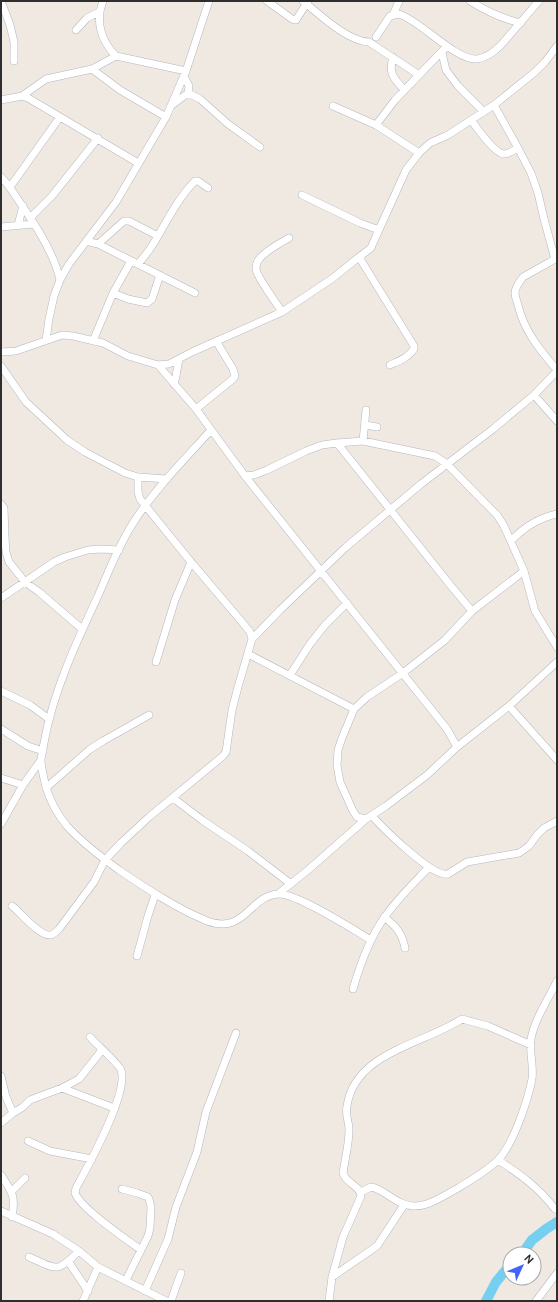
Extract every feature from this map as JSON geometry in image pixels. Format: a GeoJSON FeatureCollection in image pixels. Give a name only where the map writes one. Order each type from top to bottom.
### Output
{"type":"FeatureCollection","features":[{"type":"Feature","properties":{"kind":"street"},"geometry":{"type":"LineString","coordinates":[[1,1],[10,25],[14,42],[14,61]]}},
{"type":"Feature","properties":{"kind":"street"},"geometry":{"type":"LineString","coordinates":[[103,1],[99,12],[99,21],[101,33],[109,50],[116,56],[185,73]]}},
{"type":"Feature","properties":{"kind":"street"},"geometry":{"type":"LineString","coordinates":[[46,340],[54,296],[60,280],[69,264],[116,202],[166,117],[185,73],[209,1]]}},
{"type":"Feature","properties":{"kind":"street"},"geometry":{"type":"LineString","coordinates":[[267,1],[288,17],[296,20],[306,2],[347,34],[364,42],[369,42],[419,75]]}},
{"type":"Feature","properties":{"kind":"street"},"geometry":{"type":"LineString","coordinates":[[376,37],[388,18],[393,14],[400,1]]}},
{"type":"Feature","properties":{"kind":"street"},"geometry":{"type":"LineString","coordinates":[[470,1],[488,12],[520,23]]}},
{"type":"Feature","properties":{"kind":"street"},"geometry":{"type":"LineString","coordinates":[[393,14],[404,16],[447,46],[470,58],[477,59],[494,52],[539,1]]}},
{"type":"Feature","properties":{"kind":"street"},"geometry":{"type":"LineString","coordinates":[[76,30],[87,18],[99,12]]}},
{"type":"Feature","properties":{"kind":"street"},"geometry":{"type":"LineString","coordinates":[[376,125],[387,109],[404,90],[442,53],[447,46]]}},
{"type":"Feature","properties":{"kind":"street"},"geometry":{"type":"LineString","coordinates":[[1,352],[16,351],[62,335],[73,336],[110,346],[128,356],[158,365],[169,364],[216,341],[282,312],[333,278],[371,248],[406,170],[419,153],[430,143],[448,135],[494,105],[535,72],[557,46]]}},
{"type":"Feature","properties":{"kind":"street"},"geometry":{"type":"LineString","coordinates":[[442,53],[446,70],[458,86],[484,112]]}},
{"type":"Feature","properties":{"kind":"street"},"geometry":{"type":"LineString","coordinates":[[1,100],[22,96],[46,79],[92,69],[116,56]]}},
{"type":"Feature","properties":{"kind":"street"},"geometry":{"type":"LineString","coordinates":[[393,57],[390,66],[391,74],[404,90]]}},
{"type":"Feature","properties":{"kind":"street"},"geometry":{"type":"LineString","coordinates":[[92,69],[120,90],[166,117]]}},
{"type":"Feature","properties":{"kind":"street"},"geometry":{"type":"LineString","coordinates":[[172,104],[188,93],[189,86],[185,73]]}},
{"type":"Feature","properties":{"kind":"street"},"geometry":{"type":"LineString","coordinates":[[188,93],[200,99],[228,124],[260,147]]}},
{"type":"Feature","properties":{"kind":"street"},"geometry":{"type":"LineString","coordinates":[[22,96],[37,102],[138,163]]}},
{"type":"Feature","properties":{"kind":"street"},"geometry":{"type":"LineString","coordinates":[[12,906],[34,927],[45,935],[52,935],[59,930],[94,882],[105,860],[144,822],[226,752],[232,710],[252,639],[346,547],[421,484],[493,429],[534,395],[557,371],[528,333],[519,311],[515,293],[523,277],[556,259],[531,173],[494,105]]}},
{"type":"Feature","properties":{"kind":"street"},"geometry":{"type":"LineString","coordinates":[[333,106],[376,125],[419,153]]}},
{"type":"Feature","properties":{"kind":"street"},"geometry":{"type":"LineString","coordinates":[[10,187],[60,117]]}},
{"type":"Feature","properties":{"kind":"street"},"geometry":{"type":"LineString","coordinates":[[471,120],[497,152],[504,154],[518,148]]}},
{"type":"Feature","properties":{"kind":"street"},"geometry":{"type":"LineString","coordinates":[[1,228],[32,221],[98,138]]}},
{"type":"Feature","properties":{"kind":"street"},"geometry":{"type":"LineString","coordinates":[[1,177],[10,187],[32,221],[56,264],[60,280]]}},
{"type":"Feature","properties":{"kind":"street"},"geometry":{"type":"LineString","coordinates":[[138,264],[158,236],[184,193],[195,181],[198,181],[208,188]]}},
{"type":"Feature","properties":{"kind":"street"},"geometry":{"type":"LineString","coordinates":[[302,195],[360,223],[380,230]]}},
{"type":"Feature","properties":{"kind":"street"},"geometry":{"type":"LineString","coordinates":[[18,225],[23,206]]}},
{"type":"Feature","properties":{"kind":"street"},"geometry":{"type":"LineString","coordinates":[[98,244],[124,220],[129,221],[158,236]]}},
{"type":"Feature","properties":{"kind":"street"},"geometry":{"type":"LineString","coordinates":[[282,312],[256,270],[257,263],[267,251],[289,238]]}},
{"type":"Feature","properties":{"kind":"street"},"geometry":{"type":"LineString","coordinates":[[86,241],[98,244],[195,293]]}},
{"type":"Feature","properties":{"kind":"street"},"geometry":{"type":"LineString","coordinates":[[360,257],[414,346],[411,354],[390,365]]}},
{"type":"Feature","properties":{"kind":"street"},"geometry":{"type":"LineString","coordinates":[[93,341],[113,293],[131,261]]}},
{"type":"Feature","properties":{"kind":"street"},"geometry":{"type":"LineString","coordinates":[[113,293],[128,299],[147,303],[152,298],[160,275]]}},
{"type":"Feature","properties":{"kind":"street"},"geometry":{"type":"LineString","coordinates":[[196,409],[235,376],[233,369],[216,341]]}},
{"type":"Feature","properties":{"kind":"street"},"geometry":{"type":"LineString","coordinates":[[174,384],[179,359]]}},
{"type":"Feature","properties":{"kind":"street"},"geometry":{"type":"LineString","coordinates":[[158,365],[196,409],[245,476],[403,672],[447,729],[457,746]]}},
{"type":"Feature","properties":{"kind":"street"},"geometry":{"type":"LineString","coordinates":[[1,366],[26,402],[67,440],[85,452],[125,473],[138,477],[167,479]]}},
{"type":"Feature","properties":{"kind":"street"},"geometry":{"type":"LineString","coordinates":[[534,395],[557,421]]}},
{"type":"Feature","properties":{"kind":"street"},"geometry":{"type":"LineString","coordinates":[[363,442],[366,410]]}},
{"type":"Feature","properties":{"kind":"street"},"geometry":{"type":"LineString","coordinates":[[365,425],[377,427]]}},
{"type":"Feature","properties":{"kind":"street"},"geometry":{"type":"LineString","coordinates":[[211,430],[145,505],[119,550],[74,646],[49,719],[41,760],[46,788],[55,808],[66,825],[85,844],[105,860],[155,894],[207,921],[221,925],[230,923],[240,918],[268,897],[278,894],[369,818],[427,775],[457,746],[509,706],[557,662]]}},
{"type":"Feature","properties":{"kind":"street"},"geometry":{"type":"LineString","coordinates":[[245,476],[267,470],[322,445],[337,442],[363,442],[429,454],[440,458],[497,515],[504,526],[524,571],[535,611],[557,647]]}},
{"type":"Feature","properties":{"kind":"street"},"geometry":{"type":"LineString","coordinates":[[337,442],[451,586],[472,610]]}},
{"type":"Feature","properties":{"kind":"street"},"geometry":{"type":"LineString","coordinates":[[138,477],[138,492],[145,505],[250,632],[252,639]]}},
{"type":"Feature","properties":{"kind":"street"},"geometry":{"type":"LineString","coordinates":[[1,504],[4,508],[6,552],[9,562],[26,582],[82,629]]}},
{"type":"Feature","properties":{"kind":"street"},"geometry":{"type":"LineString","coordinates":[[511,541],[528,525],[546,516],[557,514]]}},
{"type":"Feature","properties":{"kind":"street"},"geometry":{"type":"LineString","coordinates":[[1,598],[18,585],[26,582],[54,562],[76,553],[101,549],[119,550]]}},
{"type":"Feature","properties":{"kind":"street"},"geometry":{"type":"LineString","coordinates":[[156,662],[176,600],[191,562]]}},
{"type":"Feature","properties":{"kind":"street"},"geometry":{"type":"LineString","coordinates":[[524,571],[472,610],[445,640],[367,697],[354,709],[338,750],[337,765],[340,782],[357,817],[369,818],[429,867],[445,875],[467,862],[519,853],[529,846],[544,828],[557,821]]}},
{"type":"Feature","properties":{"kind":"street"},"geometry":{"type":"LineString","coordinates":[[290,675],[310,644],[325,625],[347,603]]}},
{"type":"Feature","properties":{"kind":"street"},"geometry":{"type":"LineString","coordinates":[[248,654],[354,709]]}},
{"type":"Feature","properties":{"kind":"street"},"geometry":{"type":"LineString","coordinates":[[1,691],[30,705],[49,719]]}},
{"type":"Feature","properties":{"kind":"street"},"geometry":{"type":"LineString","coordinates":[[509,706],[557,760]]}},
{"type":"Feature","properties":{"kind":"street"},"geometry":{"type":"LineString","coordinates":[[46,788],[89,750],[149,715]]}},
{"type":"Feature","properties":{"kind":"street"},"geometry":{"type":"LineString","coordinates":[[1,729],[28,746],[43,751]]}},
{"type":"Feature","properties":{"kind":"street"},"geometry":{"type":"LineString","coordinates":[[1,824],[23,785],[41,760]]}},
{"type":"Feature","properties":{"kind":"street"},"geometry":{"type":"LineString","coordinates":[[1,778],[23,785]]}},
{"type":"Feature","properties":{"kind":"street"},"geometry":{"type":"LineString","coordinates":[[172,798],[248,851],[291,884]]}},
{"type":"Feature","properties":{"kind":"street"},"geometry":{"type":"LineString","coordinates":[[353,989],[371,940],[384,917],[429,867]]}},
{"type":"Feature","properties":{"kind":"street"},"geometry":{"type":"LineString","coordinates":[[138,956],[155,894]]}},
{"type":"Feature","properties":{"kind":"street"},"geometry":{"type":"LineString","coordinates":[[278,894],[291,895],[371,940]]}},
{"type":"Feature","properties":{"kind":"street"},"geometry":{"type":"LineString","coordinates":[[384,917],[400,932],[404,939],[405,948]]}},
{"type":"Feature","properties":{"kind":"street"},"geometry":{"type":"LineString","coordinates":[[361,1192],[371,1187],[404,1204],[414,1206],[429,1203],[467,1182],[498,1160],[505,1150],[519,1121],[532,1078],[533,1065],[531,1045],[534,1028],[539,1015],[557,981]]}},
{"type":"Feature","properties":{"kind":"street"},"geometry":{"type":"LineString","coordinates":[[361,1192],[348,1182],[343,1173],[349,1130],[346,1108],[353,1087],[368,1068],[396,1050],[439,1032],[462,1019],[488,1026],[531,1045]]}},
{"type":"Feature","properties":{"kind":"street"},"geometry":{"type":"LineString","coordinates":[[145,1291],[168,1239],[176,1207],[197,1152],[206,1112],[236,1033]]}},
{"type":"Feature","properties":{"kind":"street"},"geometry":{"type":"LineString","coordinates":[[90,1037],[120,1068],[122,1086],[104,1135],[76,1188],[76,1196],[89,1211],[141,1250]]}},
{"type":"Feature","properties":{"kind":"street"},"geometry":{"type":"LineString","coordinates":[[1,1123],[23,1108],[30,1100],[62,1088],[79,1079],[102,1050]]}},
{"type":"Feature","properties":{"kind":"street"},"geometry":{"type":"LineString","coordinates":[[1,1076],[6,1097],[14,1113]]}},
{"type":"Feature","properties":{"kind":"street"},"geometry":{"type":"LineString","coordinates":[[62,1088],[114,1108]]}},
{"type":"Feature","properties":{"kind":"street"},"geometry":{"type":"LineString","coordinates":[[28,1141],[50,1151],[92,1159]]}},
{"type":"Feature","properties":{"kind":"street"},"geometry":{"type":"LineString","coordinates":[[498,1160],[530,1182],[540,1191],[555,1209]]}},
{"type":"Feature","properties":{"kind":"street"},"geometry":{"type":"LineString","coordinates":[[1,1175],[12,1191],[15,1205],[12,1217]]}},
{"type":"Feature","properties":{"kind":"street"},"geometry":{"type":"LineString","coordinates":[[12,1191],[25,1178]]}},
{"type":"Feature","properties":{"kind":"street"},"geometry":{"type":"LineString","coordinates":[[122,1189],[137,1193],[149,1199],[151,1207],[148,1236],[126,1280]]}},
{"type":"Feature","properties":{"kind":"street"},"geometry":{"type":"LineString","coordinates":[[328,1300],[332,1278],[343,1237],[361,1196],[361,1192]]}},
{"type":"Feature","properties":{"kind":"street"},"geometry":{"type":"LineString","coordinates":[[332,1278],[377,1246],[404,1204]]}},
{"type":"Feature","properties":{"kind":"street"},"geometry":{"type":"LineString","coordinates":[[1,1211],[53,1234],[79,1251],[98,1267],[166,1301]]}},
{"type":"Feature","properties":{"kind":"street"},"geometry":{"type":"LineString","coordinates":[[29,1257],[53,1267],[61,1266],[79,1251]]}},
{"type":"Feature","properties":{"kind":"street"},"geometry":{"type":"LineString","coordinates":[[68,1261],[88,1291]]}},
{"type":"Feature","properties":{"kind":"street"},"geometry":{"type":"LineString","coordinates":[[83,1301],[98,1267]]}},
{"type":"Feature","properties":{"kind":"street"},"geometry":{"type":"LineString","coordinates":[[171,1301],[181,1273]]}},
{"type":"Feature","properties":{"kind":"street"},"geometry":{"type":"LineString","coordinates":[[536,1301],[557,1273]]}},
{"type":"Feature","properties":{"kind":"waterway"},"geometry":{"type":"LineString","coordinates":[[528,1246],[532,1240],[557,1222]]}},
{"type":"Feature","properties":{"kind":"waterway"},"geometry":{"type":"LineString","coordinates":[[486,1301],[496,1282],[502,1275]]}}]}
